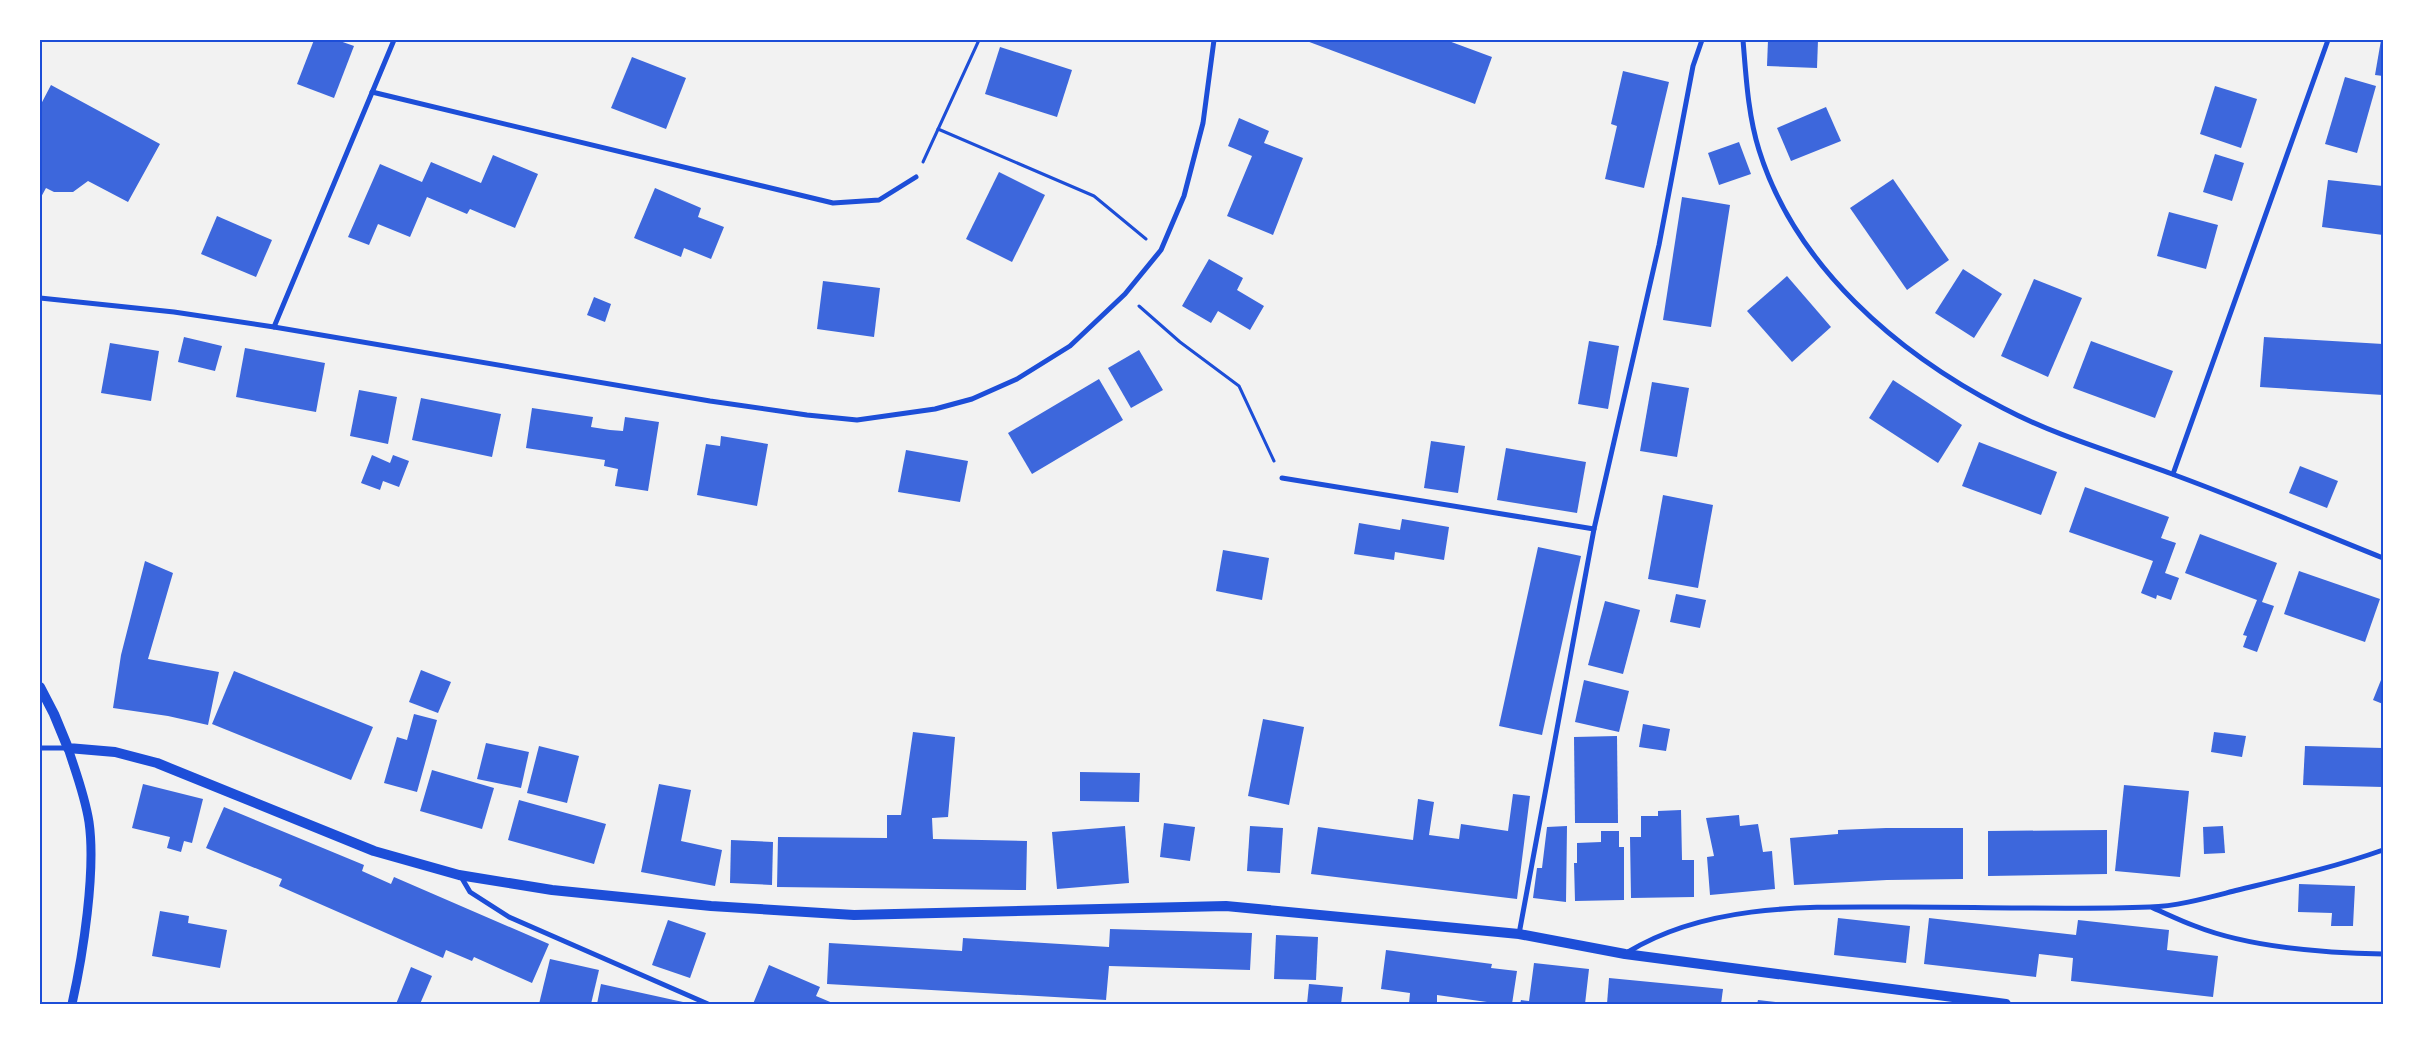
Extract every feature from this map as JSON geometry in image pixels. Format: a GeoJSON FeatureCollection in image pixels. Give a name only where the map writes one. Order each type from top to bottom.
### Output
{"type":"FeatureCollection","features":[{"type":"Feature","properties":{"kind":"main road"},"geometry":{"type":"LineString","coordinates":[[40,687],[68,748],[115,752],[157,763],[374,851],[459,875],[552,890],[691,904],[854,915],[1226,906],[1519,934],[1625,954],[2006,1004]]}},
{"type":"Feature","properties":{"kind":"street"},"geometry":{"type":"LineString","coordinates":[[274,327],[394,40]]}},
{"type":"Feature","properties":{"kind":"street"},"geometry":{"type":"LineString","coordinates":[[40,298],[174,312],[274,327],[710,401],[807,415],[857,420],[935,409],[972,399],[1017,380],[1070,346],[1125,294],[1161,250],[1184,196],[1203,124],[1214,40]]}},
{"type":"Feature","properties":{"kind":"street"},"geometry":{"type":"LineString","coordinates":[[1519,934],[1594,529],[1659,245],[1693,66],[1702,40]]}},
{"type":"Feature","properties":{"kind":"street"},"geometry":{"type":"LineString","coordinates":[[1743,40],[1749,102],[1759,150],[1783,205],[1812,254],[1854,302],[1903,345],[1954,380],[2003,408],[2104,450],[2173,474],[2383,558]]}},
{"type":"Feature","properties":{"kind":"street"},"geometry":{"type":"LineString","coordinates":[[2173,474],[2328,40]]}},
{"type":"Feature","properties":{"kind":"street"},"geometry":{"type":"LineString","coordinates":[[372,92],[833,203],[879,200],[916,178]]}},
{"type":"Feature","properties":{"kind":"street"},"geometry":{"type":"LineString","coordinates":[[1282,478],[1594,529]]}},
{"type":"Feature","properties":{"kind":"street"},"geometry":{"type":"LineString","coordinates":[[40,748],[68,748],[83,792],[89,824],[89,884],[81,956],[72,1004]]}},
{"type":"Feature","properties":{"kind":"street"},"geometry":{"type":"LineString","coordinates":[[1625,954],[1653,937],[1683,926],[1739,914],[1821,907],[2153,908],[2209,897],[2335,867],[2383,850]]}},
{"type":"Feature","properties":{"kind":"street"},"geometry":{"type":"LineString","coordinates":[[459,875],[470,892],[509,917],[708,1004]]}},
{"type":"Feature","properties":{"kind":"street"},"geometry":{"type":"LineString","coordinates":[[2153,908],[2196,927],[2233,938],[2296,948],[2383,954]]}},
{"type":"Feature","properties":{"kind":"path"},"geometry":{"type":"LineString","coordinates":[[916,178],[979,40]]}},
{"type":"Feature","properties":{"kind":"path"},"geometry":{"type":"LineString","coordinates":[[938,129],[1094,196],[1161,250]]}},
{"type":"Feature","properties":{"kind":"path"},"geometry":{"type":"LineString","coordinates":[[1125,294],[1180,342],[1240,386],[1282,478]]}},
{"type":"Feature","properties":{"kind":"building"},"geometry":{"type":"Polygon","coordinates":[[[314,40],[337,40],[354,46],[334,98],[297,84],[314,40]]]}},
{"type":"Feature","properties":{"kind":"building"},"geometry":{"type":"Polygon","coordinates":[[[1304,40],[1446,40],[1492,57],[1475,104],[1304,40]]]}},
{"type":"Feature","properties":{"kind":"building"},"geometry":{"type":"Polygon","coordinates":[[[1768,40],[1818,40],[1817,68],[1767,66],[1768,40]]]}},
{"type":"Feature","properties":{"kind":"building"},"geometry":{"type":"Polygon","coordinates":[[[2381,40],[2383,40],[2383,76],[2375,75],[2381,40]]]}},
{"type":"Feature","properties":{"kind":"building"},"geometry":{"type":"Polygon","coordinates":[[[1000,47],[1072,70],[1057,117],[985,94],[1000,47]]]}},
{"type":"Feature","properties":{"kind":"building"},"geometry":{"type":"Polygon","coordinates":[[[632,57],[686,78],[666,129],[611,108],[632,57]]]}},
{"type":"Feature","properties":{"kind":"building"},"geometry":{"type":"Polygon","coordinates":[[[1623,71],[1669,82],[1644,188],[1605,179],[1617,126],[1611,124],[1623,71]]]}},
{"type":"Feature","properties":{"kind":"building"},"geometry":{"type":"Polygon","coordinates":[[[2345,77],[2376,86],[2357,153],[2325,144],[2345,77]]]}},
{"type":"Feature","properties":{"kind":"building"},"geometry":{"type":"Polygon","coordinates":[[[51,85],[160,144],[128,202],[88,181],[73,192],[54,192],[46,188],[40,199],[40,106],[51,85]]]}},
{"type":"Feature","properties":{"kind":"building"},"geometry":{"type":"Polygon","coordinates":[[[2215,86],[2257,99],[2241,148],[2200,134],[2215,86]]]}},
{"type":"Feature","properties":{"kind":"building"},"geometry":{"type":"Polygon","coordinates":[[[1826,107],[1841,141],[1791,161],[1777,128],[1826,107]]]}},
{"type":"Feature","properties":{"kind":"building"},"geometry":{"type":"Polygon","coordinates":[[[1239,118],[1269,131],[1264,143],[1303,158],[1273,235],[1227,216],[1252,156],[1228,146],[1239,118]]]}},
{"type":"Feature","properties":{"kind":"building"},"geometry":{"type":"Polygon","coordinates":[[[1739,142],[1751,174],[1719,185],[1708,153],[1739,142]]]}},
{"type":"Feature","properties":{"kind":"building"},"geometry":{"type":"Polygon","coordinates":[[[2215,154],[2244,163],[2232,201],[2203,192],[2215,154]]]}},
{"type":"Feature","properties":{"kind":"building"},"geometry":{"type":"Polygon","coordinates":[[[493,155],[538,174],[515,228],[470,209],[467,214],[427,197],[410,237],[378,224],[369,245],[348,237],[380,164],[422,182],[431,162],[481,183],[493,155]]]}},
{"type":"Feature","properties":{"kind":"building"},"geometry":{"type":"Polygon","coordinates":[[[999,172],[1045,195],[1012,262],[966,239],[999,172]]]}},
{"type":"Feature","properties":{"kind":"building"},"geometry":{"type":"Polygon","coordinates":[[[1893,179],[1949,260],[1907,290],[1850,208],[1893,179]]]}},
{"type":"Feature","properties":{"kind":"building"},"geometry":{"type":"Polygon","coordinates":[[[2328,180],[2383,186],[2383,235],[2322,227],[2328,180]]]}},
{"type":"Feature","properties":{"kind":"building"},"geometry":{"type":"Polygon","coordinates":[[[655,188],[701,208],[698,217],[724,227],[711,259],[684,248],[681,257],[634,238],[655,188]]]}},
{"type":"Feature","properties":{"kind":"building"},"geometry":{"type":"Polygon","coordinates":[[[1682,197],[1730,205],[1711,327],[1663,320],[1682,197]]]}},
{"type":"Feature","properties":{"kind":"building"},"geometry":{"type":"Polygon","coordinates":[[[2169,212],[2218,225],[2206,269],[2157,256],[2169,212]]]}},
{"type":"Feature","properties":{"kind":"building"},"geometry":{"type":"Polygon","coordinates":[[[217,216],[272,240],[256,277],[201,254],[217,216]]]}},
{"type":"Feature","properties":{"kind":"building"},"geometry":{"type":"Polygon","coordinates":[[[1209,259],[1243,278],[1237,290],[1264,306],[1250,330],[1218,311],[1211,323],[1182,306],[1209,259]]]}},
{"type":"Feature","properties":{"kind":"building"},"geometry":{"type":"Polygon","coordinates":[[[1963,269],[2002,294],[1974,338],[1935,313],[1963,269]]]}},
{"type":"Feature","properties":{"kind":"building"},"geometry":{"type":"Polygon","coordinates":[[[1787,276],[1831,327],[1792,362],[1747,311],[1787,276]]]}},
{"type":"Feature","properties":{"kind":"building"},"geometry":{"type":"Polygon","coordinates":[[[2034,279],[2082,298],[2048,377],[2001,356],[2034,279]]]}},
{"type":"Feature","properties":{"kind":"building"},"geometry":{"type":"Polygon","coordinates":[[[823,281],[880,288],[874,337],[817,329],[823,281]]]}},
{"type":"Feature","properties":{"kind":"building"},"geometry":{"type":"Polygon","coordinates":[[[594,297],[611,304],[605,322],[587,315],[594,297]]]}},
{"type":"Feature","properties":{"kind":"building"},"geometry":{"type":"Polygon","coordinates":[[[184,337],[222,346],[215,371],[178,362],[184,337]]]}},
{"type":"Feature","properties":{"kind":"building"},"geometry":{"type":"Polygon","coordinates":[[[2264,337],[2383,344],[2383,395],[2260,387],[2264,337]]]}},
{"type":"Feature","properties":{"kind":"building"},"geometry":{"type":"Polygon","coordinates":[[[1589,341],[1619,346],[1608,409],[1578,404],[1589,341]]]}},
{"type":"Feature","properties":{"kind":"building"},"geometry":{"type":"Polygon","coordinates":[[[2091,341],[2173,371],[2155,418],[2073,388],[2091,341]]]}},
{"type":"Feature","properties":{"kind":"building"},"geometry":{"type":"Polygon","coordinates":[[[110,343],[159,351],[151,401],[101,393],[110,343]]]}},
{"type":"Feature","properties":{"kind":"building"},"geometry":{"type":"Polygon","coordinates":[[[245,348],[325,363],[316,412],[236,397],[245,348]]]}},
{"type":"Feature","properties":{"kind":"building"},"geometry":{"type":"Polygon","coordinates":[[[1139,350],[1163,390],[1131,408],[1108,368],[1139,350]]]}},
{"type":"Feature","properties":{"kind":"building"},"geometry":{"type":"Polygon","coordinates":[[[1099,379],[1123,420],[1032,474],[1008,433],[1099,379]]]}},
{"type":"Feature","properties":{"kind":"building"},"geometry":{"type":"Polygon","coordinates":[[[1893,380],[1962,425],[1938,463],[1869,418],[1893,380]]]}},
{"type":"Feature","properties":{"kind":"building"},"geometry":{"type":"Polygon","coordinates":[[[1652,382],[1689,388],[1677,457],[1640,451],[1652,382]]]}},
{"type":"Feature","properties":{"kind":"building"},"geometry":{"type":"Polygon","coordinates":[[[359,390],[397,397],[388,444],[350,436],[359,390]]]}},
{"type":"Feature","properties":{"kind":"building"},"geometry":{"type":"Polygon","coordinates":[[[421,398],[501,414],[492,457],[412,440],[421,398]]]}},
{"type":"Feature","properties":{"kind":"building"},"geometry":{"type":"Polygon","coordinates":[[[532,408],[593,417],[591,427],[610,430],[623,431],[625,417],[659,422],[648,491],[615,486],[618,469],[604,466],[605,460],[526,448],[532,408]]]}},
{"type":"Feature","properties":{"kind":"building"},"geometry":{"type":"Polygon","coordinates":[[[721,436],[768,444],[757,506],[697,495],[706,444],[720,446],[721,436]]]}},
{"type":"Feature","properties":{"kind":"building"},"geometry":{"type":"Polygon","coordinates":[[[1431,441],[1465,446],[1458,493],[1424,488],[1431,441]]]}},
{"type":"Feature","properties":{"kind":"building"},"geometry":{"type":"Polygon","coordinates":[[[1979,442],[2057,472],[2041,515],[1962,486],[1979,442]]]}},
{"type":"Feature","properties":{"kind":"building"},"geometry":{"type":"Polygon","coordinates":[[[1506,448],[1586,462],[1577,513],[1497,500],[1506,448]]]}},
{"type":"Feature","properties":{"kind":"building"},"geometry":{"type":"Polygon","coordinates":[[[906,450],[968,461],[960,502],[898,492],[906,450]]]}},
{"type":"Feature","properties":{"kind":"building"},"geometry":{"type":"Polygon","coordinates":[[[372,455],[390,463],[393,455],[409,461],[399,487],[383,481],[380,490],[361,483],[372,455]]]}},
{"type":"Feature","properties":{"kind":"building"},"geometry":{"type":"Polygon","coordinates":[[[2300,466],[2338,481],[2327,508],[2289,493],[2300,466]]]}},
{"type":"Feature","properties":{"kind":"building"},"geometry":{"type":"Polygon","coordinates":[[[2085,487],[2169,517],[2161,538],[2176,543],[2165,573],[2179,578],[2171,600],[2157,595],[2156,599],[2141,593],[2153,561],[2069,532],[2085,487]]]}},
{"type":"Feature","properties":{"kind":"building"},"geometry":{"type":"Polygon","coordinates":[[[1663,495],[1713,505],[1698,588],[1648,579],[1663,495]]]}},
{"type":"Feature","properties":{"kind":"building"},"geometry":{"type":"Polygon","coordinates":[[[1402,519],[1449,527],[1444,560],[1395,552],[1394,560],[1354,554],[1359,523],[1400,530],[1402,519]]]}},
{"type":"Feature","properties":{"kind":"building"},"geometry":{"type":"Polygon","coordinates":[[[2200,534],[2277,563],[2262,602],[2274,606],[2257,652],[2243,647],[2247,636],[2243,635],[2257,600],[2185,573],[2200,534]]]}},
{"type":"Feature","properties":{"kind":"building"},"geometry":{"type":"Polygon","coordinates":[[[1538,547],[1581,556],[1542,735],[1499,726],[1538,547]]]}},
{"type":"Feature","properties":{"kind":"building"},"geometry":{"type":"Polygon","coordinates":[[[1223,550],[1269,558],[1262,600],[1216,591],[1223,550]]]}},
{"type":"Feature","properties":{"kind":"building"},"geometry":{"type":"Polygon","coordinates":[[[145,561],[173,573],[148,659],[219,672],[208,725],[168,716],[113,708],[121,655],[145,561]]]}},
{"type":"Feature","properties":{"kind":"building"},"geometry":{"type":"Polygon","coordinates":[[[2299,571],[2380,599],[2365,642],[2284,614],[2299,571]]]}},
{"type":"Feature","properties":{"kind":"building"},"geometry":{"type":"Polygon","coordinates":[[[1676,594],[1706,600],[1700,628],[1670,622],[1676,594]]]}},
{"type":"Feature","properties":{"kind":"building"},"geometry":{"type":"Polygon","coordinates":[[[1605,601],[1640,610],[1623,674],[1588,665],[1605,601]]]}},
{"type":"Feature","properties":{"kind":"building"},"geometry":{"type":"Polygon","coordinates":[[[421,670],[451,682],[438,713],[409,702],[421,670]]]}},
{"type":"Feature","properties":{"kind":"building"},"geometry":{"type":"Polygon","coordinates":[[[234,671],[373,727],[351,780],[212,724],[234,671]]]}},
{"type":"Feature","properties":{"kind":"building"},"geometry":{"type":"Polygon","coordinates":[[[2383,675],[2383,704],[2373,700],[2383,675]]]}},
{"type":"Feature","properties":{"kind":"building"},"geometry":{"type":"Polygon","coordinates":[[[1584,680],[1629,691],[1619,732],[1575,722],[1584,680]]]}},
{"type":"Feature","properties":{"kind":"building"},"geometry":{"type":"Polygon","coordinates":[[[414,714],[437,720],[417,792],[384,783],[397,737],[407,740],[414,714]]]}},
{"type":"Feature","properties":{"kind":"building"},"geometry":{"type":"Polygon","coordinates":[[[1263,719],[1304,727],[1289,805],[1248,796],[1263,719]]]}},
{"type":"Feature","properties":{"kind":"building"},"geometry":{"type":"Polygon","coordinates":[[[1643,724],[1670,729],[1666,751],[1639,747],[1643,724]]]}},
{"type":"Feature","properties":{"kind":"building"},"geometry":{"type":"Polygon","coordinates":[[[913,732],[955,737],[948,817],[932,818],[933,839],[1027,841],[1026,890],[777,887],[778,837],[887,838],[887,815],[901,815],[913,732]]]}},
{"type":"Feature","properties":{"kind":"building"},"geometry":{"type":"Polygon","coordinates":[[[2214,732],[2246,736],[2242,757],[2211,752],[2214,732]]]}},
{"type":"Feature","properties":{"kind":"building"},"geometry":{"type":"Polygon","coordinates":[[[1617,736],[1618,823],[1575,823],[1574,737],[1617,736]]]}},
{"type":"Feature","properties":{"kind":"building"},"geometry":{"type":"Polygon","coordinates":[[[486,743],[529,752],[521,788],[477,779],[486,743]]]}},
{"type":"Feature","properties":{"kind":"building"},"geometry":{"type":"Polygon","coordinates":[[[539,746],[579,756],[567,803],[527,793],[539,746]]]}},
{"type":"Feature","properties":{"kind":"building"},"geometry":{"type":"Polygon","coordinates":[[[2305,746],[2383,748],[2383,787],[2303,785],[2305,746]]]}},
{"type":"Feature","properties":{"kind":"building"},"geometry":{"type":"Polygon","coordinates":[[[432,770],[494,788],[482,829],[420,811],[432,770]]]}},
{"type":"Feature","properties":{"kind":"building"},"geometry":{"type":"Polygon","coordinates":[[[1080,772],[1140,773],[1139,802],[1080,801],[1080,772]]]}},
{"type":"Feature","properties":{"kind":"building"},"geometry":{"type":"Polygon","coordinates":[[[143,784],[203,799],[192,843],[184,841],[181,852],[167,848],[170,837],[132,828],[143,784]]]}},
{"type":"Feature","properties":{"kind":"building"},"geometry":{"type":"Polygon","coordinates":[[[659,784],[691,790],[681,841],[722,850],[715,886],[641,872],[659,784]]]}},
{"type":"Feature","properties":{"kind":"building"},"geometry":{"type":"Polygon","coordinates":[[[2124,785],[2189,791],[2180,877],[2115,871],[2124,785]]]}},
{"type":"Feature","properties":{"kind":"building"},"geometry":{"type":"Polygon","coordinates":[[[1513,794],[1530,796],[1517,899],[1311,874],[1318,827],[1413,840],[1418,799],[1434,802],[1429,835],[1459,839],[1461,824],[1508,831],[1513,794]]]}},
{"type":"Feature","properties":{"kind":"building"},"geometry":{"type":"Polygon","coordinates":[[[519,800],[606,824],[594,864],[508,840],[519,800]]]}},
{"type":"Feature","properties":{"kind":"building"},"geometry":{"type":"Polygon","coordinates":[[[224,807],[364,865],[362,871],[391,884],[394,877],[549,944],[532,983],[474,957],[472,961],[446,950],[443,958],[279,886],[282,879],[206,848],[224,807]]]}},
{"type":"Feature","properties":{"kind":"building"},"geometry":{"type":"Polygon","coordinates":[[[1681,810],[1682,860],[1694,860],[1694,897],[1631,898],[1630,837],[1641,837],[1641,816],[1658,816],[1658,811],[1681,810]]]}},
{"type":"Feature","properties":{"kind":"building"},"geometry":{"type":"Polygon","coordinates":[[[1739,815],[1740,826],[1758,824],[1763,852],[1772,851],[1775,889],[1710,895],[1707,857],[1714,856],[1706,818],[1739,815]]]}},
{"type":"Feature","properties":{"kind":"building"},"geometry":{"type":"Polygon","coordinates":[[[1164,823],[1195,827],[1190,861],[1160,857],[1164,823]]]}},
{"type":"Feature","properties":{"kind":"building"},"geometry":{"type":"Polygon","coordinates":[[[1125,826],[1129,883],[1057,889],[1052,832],[1125,826]]]}},
{"type":"Feature","properties":{"kind":"building"},"geometry":{"type":"Polygon","coordinates":[[[1250,826],[1283,828],[1280,873],[1247,871],[1250,826]]]}},
{"type":"Feature","properties":{"kind":"building"},"geometry":{"type":"Polygon","coordinates":[[[1567,826],[1566,902],[1533,898],[1537,868],[1542,868],[1547,827],[1567,826]]]}},
{"type":"Feature","properties":{"kind":"building"},"geometry":{"type":"Polygon","coordinates":[[[2223,826],[2225,853],[2204,854],[2203,827],[2223,826]]]}},
{"type":"Feature","properties":{"kind":"building"},"geometry":{"type":"Polygon","coordinates":[[[1963,828],[1963,879],[1887,880],[1794,885],[1790,838],[1838,834],[1838,830],[1963,828]]]}},
{"type":"Feature","properties":{"kind":"building"},"geometry":{"type":"Polygon","coordinates":[[[2107,830],[2107,874],[1988,876],[1988,831],[2107,830]]]}},
{"type":"Feature","properties":{"kind":"building"},"geometry":{"type":"Polygon","coordinates":[[[1601,831],[1619,831],[1619,847],[1624,847],[1624,900],[1575,901],[1574,863],[1577,863],[1577,843],[1601,842],[1601,831]]]}},
{"type":"Feature","properties":{"kind":"building"},"geometry":{"type":"Polygon","coordinates":[[[731,840],[773,842],[772,885],[730,883],[731,840]]]}},
{"type":"Feature","properties":{"kind":"building"},"geometry":{"type":"Polygon","coordinates":[[[2299,884],[2355,886],[2353,926],[2331,926],[2332,913],[2298,912],[2299,884]]]}},
{"type":"Feature","properties":{"kind":"building"},"geometry":{"type":"Polygon","coordinates":[[[160,911],[189,916],[188,923],[227,930],[220,968],[152,956],[160,911]]]}},
{"type":"Feature","properties":{"kind":"building"},"geometry":{"type":"Polygon","coordinates":[[[1838,918],[1910,926],[1906,963],[1834,955],[1838,918]]]}},
{"type":"Feature","properties":{"kind":"building"},"geometry":{"type":"Polygon","coordinates":[[[1929,918],[2076,935],[2078,920],[2169,930],[2167,950],[2218,956],[2213,997],[2071,981],[2073,958],[2039,954],[2036,977],[1924,964],[1929,918]]]}},
{"type":"Feature","properties":{"kind":"building"},"geometry":{"type":"Polygon","coordinates":[[[668,920],[706,933],[690,978],[652,965],[668,920]]]}},
{"type":"Feature","properties":{"kind":"building"},"geometry":{"type":"Polygon","coordinates":[[[1110,929],[1252,933],[1250,970],[1109,966],[1106,1000],[827,984],[829,943],[962,951],[963,938],[1109,947],[1110,929]]]}},
{"type":"Feature","properties":{"kind":"building"},"geometry":{"type":"Polygon","coordinates":[[[1276,935],[1318,937],[1316,980],[1274,979],[1276,935]]]}},
{"type":"Feature","properties":{"kind":"building"},"geometry":{"type":"Polygon","coordinates":[[[1386,950],[1492,964],[1491,968],[1517,971],[1512,1004],[1487,1004],[1487,1002],[1437,995],[1437,1004],[1409,1004],[1410,993],[1381,989],[1386,950]]]}},
{"type":"Feature","properties":{"kind":"building"},"geometry":{"type":"Polygon","coordinates":[[[550,959],[599,970],[591,1004],[539,1004],[550,959]]]}},
{"type":"Feature","properties":{"kind":"building"},"geometry":{"type":"Polygon","coordinates":[[[1534,963],[1589,969],[1585,1004],[1544,1002],[1543,1004],[1520,1004],[1521,1000],[1529,1001],[1534,963]]]}},
{"type":"Feature","properties":{"kind":"building"},"geometry":{"type":"Polygon","coordinates":[[[769,965],[820,987],[816,996],[835,1004],[753,1004],[769,965]]]}},
{"type":"Feature","properties":{"kind":"building"},"geometry":{"type":"Polygon","coordinates":[[[411,967],[432,976],[420,1004],[396,1004],[411,967]]]}},
{"type":"Feature","properties":{"kind":"building"},"geometry":{"type":"Polygon","coordinates":[[[1609,978],[1723,989],[1721,1004],[1607,1004],[1609,978]]]}},
{"type":"Feature","properties":{"kind":"building"},"geometry":{"type":"Polygon","coordinates":[[[601,984],[683,1002],[683,1004],[597,1004],[601,984]]]}},
{"type":"Feature","properties":{"kind":"building"},"geometry":{"type":"Polygon","coordinates":[[[1309,984],[1343,987],[1341,1004],[1307,1004],[1309,984]]]}},
{"type":"Feature","properties":{"kind":"building"},"geometry":{"type":"Polygon","coordinates":[[[1758,1000],[1784,1003],[1784,1004],[1757,1004],[1758,1000]]]}}]}
